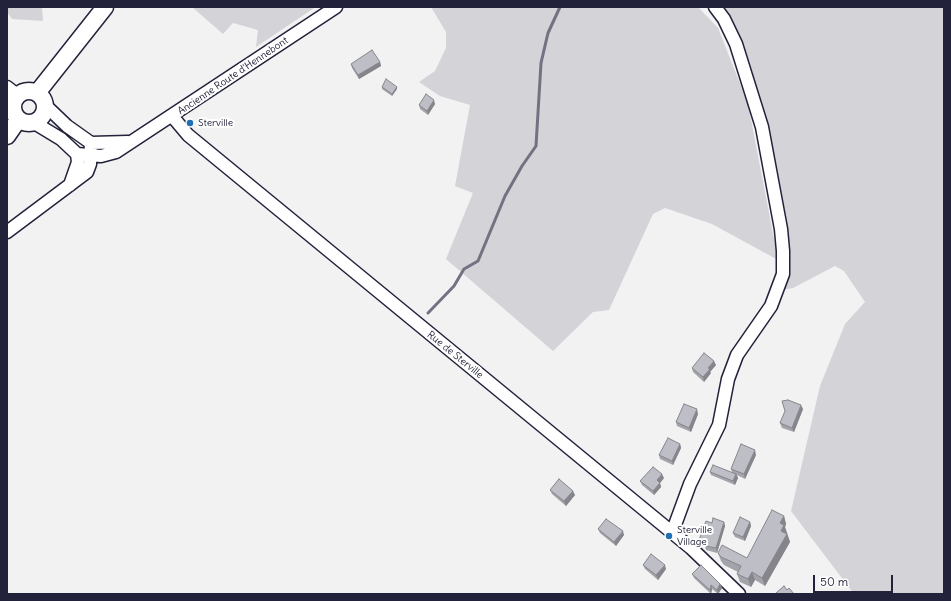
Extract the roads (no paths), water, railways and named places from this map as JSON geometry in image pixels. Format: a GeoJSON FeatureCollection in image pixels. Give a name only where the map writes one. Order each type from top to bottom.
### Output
{"type":"FeatureCollection","features":[{"type":"Feature","properties":{"kind":"main road"},"geometry":{"type":"LineString","coordinates":[[7,136],[25,121],[42,116],[41,99],[105,7]]}},
{"type":"Feature","properties":{"kind":"main road"},"geometry":{"type":"LineString","coordinates":[[25,121],[12,110],[14,99],[12,91],[27,90],[41,99]]}},
{"type":"Feature","properties":{"kind":"street","name":"Ancienne Route d'Hennebont"},"geometry":{"type":"LineString","coordinates":[[77,154],[101,156],[116,152],[128,142],[172,116],[336,7]]}},
{"type":"Feature","properties":{"kind":"street"},"geometry":{"type":"LineString","coordinates":[[672,533],[683,501],[719,425],[728,379],[737,355],[771,306],[783,274],[781,229],[762,127],[736,44],[724,20],[715,7]]}},
{"type":"Feature","properties":{"kind":"street"},"geometry":{"type":"LineString","coordinates":[[41,99],[68,126],[91,143],[128,142]]}},
{"type":"Feature","properties":{"kind":"street","name":"Rue de Sterville"},"geometry":{"type":"LineString","coordinates":[[172,116],[194,140],[672,533],[739,594]]}},
{"type":"Feature","properties":{"kind":"street"},"geometry":{"type":"LineString","coordinates":[[25,121],[61,139],[77,154],[78,162],[70,185]]}},
{"type":"Feature","properties":{"kind":"street"},"geometry":{"type":"LineString","coordinates":[[7,232],[87,172],[91,156],[91,143]]}},
{"type":"Feature","properties":{"kind":"waterway"},"geometry":{"type":"LineString","coordinates":[[428,313],[454,286],[464,269],[478,261],[505,196],[522,166],[536,146],[541,63],[548,33],[560,7]]}},
{"type":"Feature","properties":{"kind":"place","name":"Sterville"},"geometry":{"type":"Point","coordinates":[190,123]}},
{"type":"Feature","properties":{"kind":"place","name":"Sterville Village"},"geometry":{"type":"Point","coordinates":[669,536]}}]}
